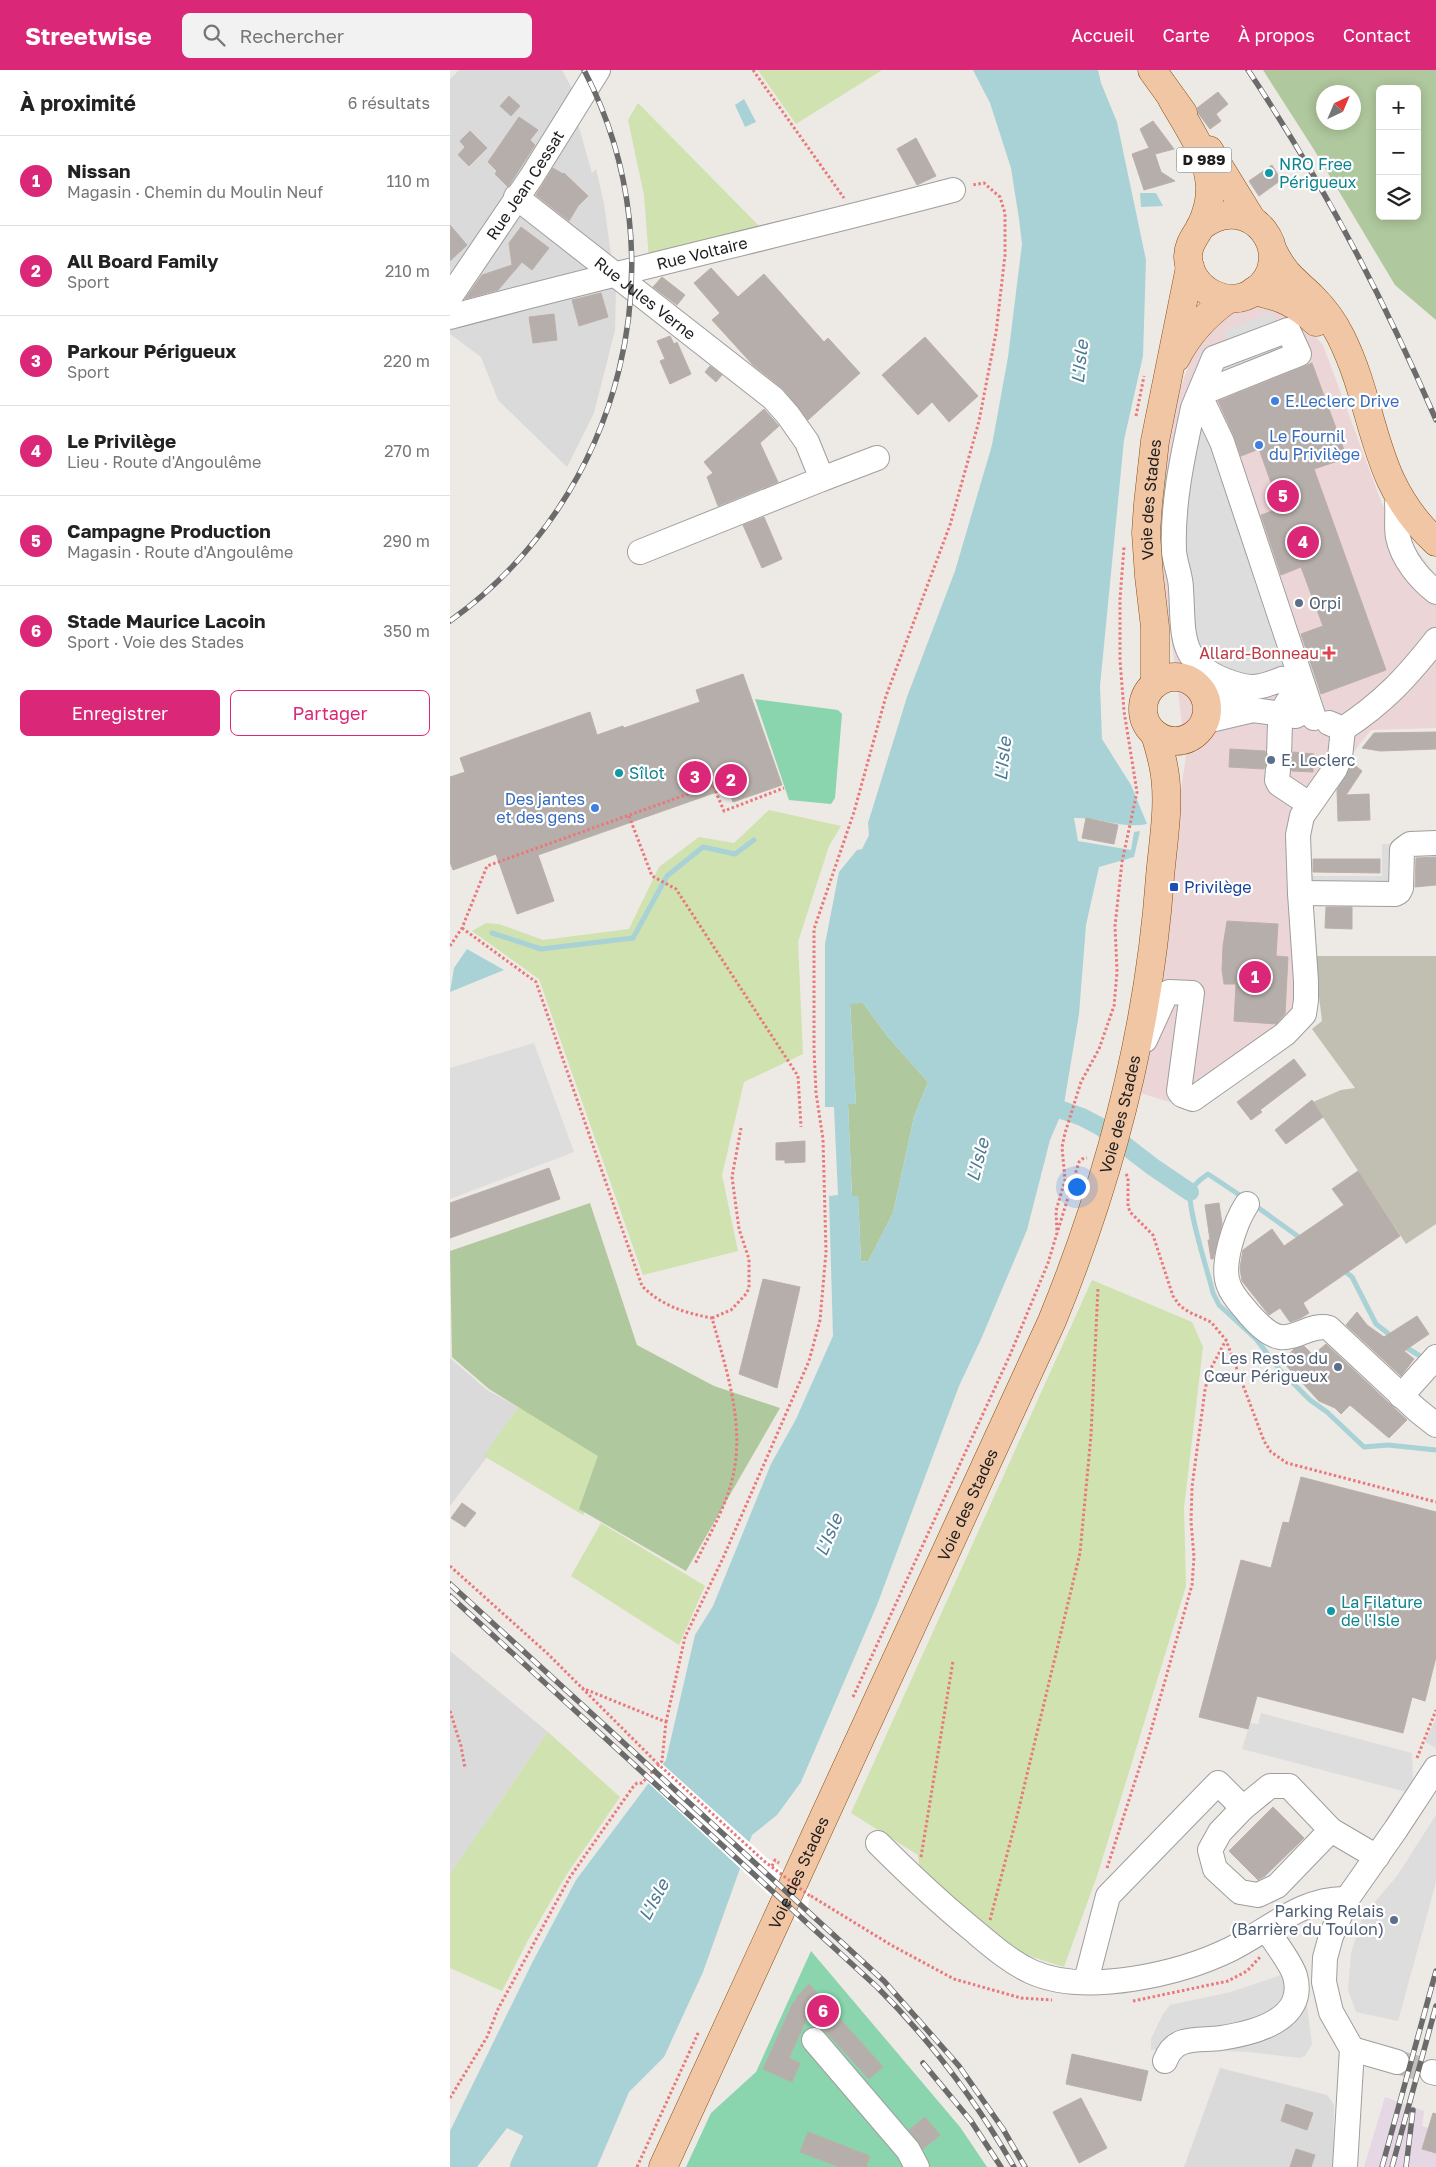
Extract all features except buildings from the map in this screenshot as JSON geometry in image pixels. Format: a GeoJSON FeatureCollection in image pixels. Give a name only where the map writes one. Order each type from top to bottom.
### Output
{"type":"FeatureCollection","features":[{"type":"Feature","properties":{"kind":"main road"},"geometry":{"type":"LineString","coordinates":[[1152,70],[1218,163],[1252,220],[1262,228],[1269,239],[1273,251],[1288,275],[1322,308],[1341,336],[1351,360],[1379,455],[1391,482],[1410,514],[1436,543]]}},
{"type":"Feature","properties":{"kind":"main road","name":"D 989"},"geometry":{"type":"LineString","coordinates":[[1172,99],[1198,147],[1209,178],[1210,201],[1200,227]]}},
{"type":"Feature","properties":{"kind":"main road"},"geometry":{"type":"LineString","coordinates":[[1252,220],[1231,214],[1219,215],[1200,227],[1190,246],[1190,267],[1195,279],[1204,289],[1215,296],[1228,299],[1254,292],[1263,284],[1269,274],[1273,251]]}},
{"type":"Feature","properties":{"kind":"main road","name":"Voie des Stades"},"geometry":{"type":"LineString","coordinates":[[1155,684],[1155,627],[1148,576],[1148,514],[1155,441],[1190,267]]}},
{"type":"Feature","properties":{"kind":"main road"},"geometry":{"type":"LineString","coordinates":[[1254,292],[1276,296],[1293,302],[1323,330],[1332,342],[1344,364],[1374,457],[1397,504],[1419,531],[1436,543]]}},
{"type":"Feature","properties":{"kind":"main road","name":"Voie des Stades"},"geometry":{"type":"LineString","coordinates":[[1169,373],[1178,355],[1200,324],[1210,312],[1228,299]]}},
{"type":"Feature","properties":{"kind":"main road","name":"Voie des Stades"},"geometry":{"type":"LineString","coordinates":[[1155,627],[1168,657],[1182,677]]}},
{"type":"Feature","properties":{"kind":"main road"},"geometry":{"type":"LineString","coordinates":[[1172,677],[1182,677],[1198,686],[1204,693],[1207,702],[1197,730],[1171,741],[1155,734],[1149,727],[1143,709],[1148,691],[1155,684],[1172,677]]}},
{"type":"Feature","properties":{"kind":"main road","name":"Voie des Stades"},"geometry":{"type":"LineString","coordinates":[[1165,810],[1177,764],[1197,730]]}},
{"type":"Feature","properties":{"kind":"main road","name":"Voie des Stades"},"geometry":{"type":"LineString","coordinates":[[663,2167],[1048,1329],[1082,1245],[1120,1119],[1148,992],[1158,911],[1165,810],[1163,765],[1155,734]]}},
{"type":"Feature","properties":{"kind":"street","name":"Rue Jean Cessat"},"geometry":{"type":"LineString","coordinates":[[450,297],[598,70]]}},
{"type":"Feature","properties":{"kind":"street","name":"Rue Voltaire"},"geometry":{"type":"LineString","coordinates":[[450,317],[614,273],[953,190]]}},
{"type":"Feature","properties":{"kind":"street","name":"Rue Jules Verne"},"geometry":{"type":"LineString","coordinates":[[516,197],[773,398],[807,442],[822,479]]}},
{"type":"Feature","properties":{"kind":"street"},"geometry":{"type":"LineString","coordinates":[[1290,674],[1262,687],[1252,688],[1234,684],[1210,674],[1197,665],[1189,652],[1182,628],[1181,586],[1174,550],[1176,504],[1189,427],[1199,394],[1222,442],[1290,674],[1314,718]]}},
{"type":"Feature","properties":{"kind":"street"},"geometry":{"type":"LineString","coordinates":[[640,552],[877,458]]}},
{"type":"Feature","properties":{"kind":"street"},"geometry":{"type":"LineString","coordinates":[[1397,504],[1398,536],[1406,559],[1429,587],[1436,592]]}},
{"type":"Feature","properties":{"kind":"street"},"geometry":{"type":"LineString","coordinates":[[1131,1073],[1162,997],[1169,992],[1192,993],[1179,1091],[1187,1098],[1193,1099],[1285,1034],[1304,1014],[1306,981],[1298,835],[1302,816],[1335,769],[1340,757],[1343,729],[1388,696],[1406,678],[1436,640]]}},
{"type":"Feature","properties":{"kind":"street"},"geometry":{"type":"LineString","coordinates":[[1290,674],[1291,692],[1289,703],[1281,714],[1277,780],[1279,784],[1309,804]]}},
{"type":"Feature","properties":{"kind":"street"},"geometry":{"type":"LineString","coordinates":[[1204,693],[1253,710],[1314,718],[1343,729]]}},
{"type":"Feature","properties":{"kind":"street"},"geometry":{"type":"LineString","coordinates":[[1197,730],[1253,710]]}},
{"type":"Feature","properties":{"kind":"street"},"geometry":{"type":"LineString","coordinates":[[1300,893],[1395,894],[1401,888],[1402,850],[1410,844],[1436,843]]}},
{"type":"Feature","properties":{"kind":"street"},"geometry":{"type":"LineString","coordinates":[[1247,1204],[1234,1235],[1226,1264],[1228,1285],[1253,1318],[1269,1332],[1278,1336],[1288,1337],[1322,1326],[1328,1328],[1401,1396],[1436,1425]]}},
{"type":"Feature","properties":{"kind":"street"},"geometry":{"type":"LineString","coordinates":[[1401,1396],[1430,1364]]}},
{"type":"Feature","properties":{"kind":"street"},"geometry":{"type":"LineString","coordinates":[[1346,2167],[1352,2049],[1331,2012],[1324,1982],[1325,1958],[1347,1899],[1436,1768]]}},
{"type":"Feature","properties":{"kind":"street"},"geometry":{"type":"LineString","coordinates":[[1086,1981],[1108,1896],[1218,1783],[1243,1808]]}},
{"type":"Feature","properties":{"kind":"street"},"geometry":{"type":"LineString","coordinates":[[1331,1830],[1277,1886],[1258,1895],[1240,1892],[1215,1869],[1210,1850],[1220,1832],[1243,1808],[1270,1786],[1289,1786],[1331,1830],[1376,1857]]}},
{"type":"Feature","properties":{"kind":"street"},"geometry":{"type":"LineString","coordinates":[[878,1844],[917,1882],[1010,1960],[1033,1972],[1061,1980],[1137,1979],[1182,1968],[1230,1950],[1267,1930],[1289,1915],[1321,1900],[1347,1899]]}},
{"type":"Feature","properties":{"kind":"street"},"geometry":{"type":"LineString","coordinates":[[1165,2061],[1168,2054],[1182,2042],[1222,2038],[1263,2028],[1284,2017],[1291,2010],[1297,1990],[1295,1974],[1267,1930]]}},
{"type":"Feature","properties":{"kind":"street"},"geometry":{"type":"LineString","coordinates":[[814,2040],[908,2150],[917,2167]]}},
{"type":"Feature","properties":{"kind":"street"},"geometry":{"type":"LineString","coordinates":[[1352,2049],[1397,2062]]}},
{"type":"Feature","properties":{"kind":"path"},"geometry":{"type":"LineString","coordinates":[[753,70],[850,206],[853,216]]}},
{"type":"Feature","properties":{"kind":"path"},"geometry":{"type":"LineString","coordinates":[[450,2098],[487,2037],[498,2009],[570,1877],[632,1787],[637,1783],[642,1784],[662,1761],[666,1722],[685,1637],[723,1558],[809,1361],[820,1320],[826,1252],[823,1139],[816,1093],[814,1048],[814,929],[854,812],[886,696],[950,525],[979,421],[996,333],[1005,255],[1005,213],[1000,197],[984,183],[953,190]]}},
{"type":"Feature","properties":{"kind":"path"},"geometry":{"type":"LineString","coordinates":[[450,946],[462,928],[488,866],[713,785],[724,811],[784,788]]}},
{"type":"Feature","properties":{"kind":"path"},"geometry":{"type":"LineString","coordinates":[[1057,1233],[1056,1211],[1065,1180],[1062,1147],[1065,1133],[1081,1082],[1099,1049],[1114,1006],[1118,972],[1115,926],[1122,862],[1137,792]]}},
{"type":"Feature","properties":{"kind":"path"},"geometry":{"type":"LineString","coordinates":[[629,816],[652,876],[676,889],[798,1076],[800,1127]]}},
{"type":"Feature","properties":{"kind":"path"},"geometry":{"type":"LineString","coordinates":[[462,928],[536,982],[642,1286],[653,1297],[674,1309],[712,1318],[731,1310],[749,1288],[749,1259],[739,1229],[732,1178],[741,1128]]}},
{"type":"Feature","properties":{"kind":"path"},"geometry":{"type":"LineString","coordinates":[[852,1699],[1022,1328],[1048,1263],[1079,1162],[1087,1158],[1108,1162],[1128,1177],[1128,1206],[1130,1212],[1153,1235],[1173,1296],[1180,1306],[1211,1322],[1226,1340],[1264,1441],[1277,1457],[1287,1462],[1436,1502]]}},
{"type":"Feature","properties":{"kind":"path"},"geometry":{"type":"LineString","coordinates":[[984,1940],[1018,1812],[1080,1553],[1091,1435],[1098,1288]]}},
{"type":"Feature","properties":{"kind":"path"},"geometry":{"type":"LineString","coordinates":[[695,1564],[721,1510],[732,1480],[737,1453],[729,1377],[712,1318]]}},
{"type":"Feature","properties":{"kind":"path"},"geometry":{"type":"LineString","coordinates":[[1108,1896],[1105,1874],[1148,1742],[1192,1585],[1194,1557],[1191,1522],[1192,1487],[1204,1390],[1209,1372],[1226,1340]]}},
{"type":"Feature","properties":{"kind":"path"},"geometry":{"type":"LineString","coordinates":[[450,1566],[582,1688],[657,1763],[772,1866],[810,1896]]}},
{"type":"Feature","properties":{"kind":"path"},"geometry":{"type":"LineString","coordinates":[[917,1882],[953,1660]]}},
{"type":"Feature","properties":{"kind":"path"},"geometry":{"type":"LineString","coordinates":[[582,1688],[666,1722]]}},
{"type":"Feature","properties":{"kind":"path"},"geometry":{"type":"LineString","coordinates":[[450,1711],[462,1746],[465,1768]]}},
{"type":"Feature","properties":{"kind":"path"},"geometry":{"type":"LineString","coordinates":[[772,1866],[775,1860]]}},
{"type":"Feature","properties":{"kind":"path"},"geometry":{"type":"LineString","coordinates":[[776,1879],[782,1864]]}},
{"type":"Feature","properties":{"kind":"path"},"geometry":{"type":"LineString","coordinates":[[637,2167],[700,2030]]}},
{"type":"Feature","properties":{"kind":"shaded area"},"geometry":{"type":"Polygon","coordinates":[[[459,70],[562,70],[582,107],[576,117],[592,173],[596,169],[604,204],[616,291],[615,330],[594,413],[567,467],[498,400],[481,357],[450,334],[450,79],[459,70]]]}},
{"type":"Feature","properties":{"kind":"shaded area"},"geometry":{"type":"Polygon","coordinates":[[[1270,300],[1300,320],[1323,345],[1382,504],[1436,576],[1436,728],[1371,730],[1304,815],[1302,1031],[1196,1110],[1137,1092],[1186,756],[1160,546],[1170,417],[1200,334],[1223,308],[1270,300]]]}},
{"type":"Feature","properties":{"kind":"shaded area"},"geometry":{"type":"Polygon","coordinates":[[[1273,312],[1276,329],[1292,322],[1312,361],[1214,398],[1321,694],[1286,701],[1281,688],[1201,675],[1170,510],[1227,345],[1225,331],[1273,312]]]}},
{"type":"Feature","properties":{"kind":"shaded area"},"geometry":{"type":"Polygon","coordinates":[[[1382,844],[1394,844],[1394,887],[1311,887],[1312,876],[1382,876],[1382,844]]]}},
{"type":"Feature","properties":{"kind":"shaded area"},"geometry":{"type":"Polygon","coordinates":[[[1314,956],[1436,956],[1436,1224],[1406,1244],[1313,1102],[1341,1090],[1355,1088],[1312,1029],[1322,1021],[1314,956]]]}},
{"type":"Feature","properties":{"kind":"shaded area"},"geometry":{"type":"Polygon","coordinates":[[[534,1043],[574,1152],[450,1199],[450,1068],[534,1043]]]}},
{"type":"Feature","properties":{"kind":"shaded area"},"geometry":{"type":"Polygon","coordinates":[[[450,1358],[487,1390],[518,1407],[485,1455],[487,1457],[450,1506],[450,1358]]]}},
{"type":"Feature","properties":{"kind":"shaded area"},"geometry":{"type":"Polygon","coordinates":[[[450,1651],[548,1732],[450,1874],[450,1651]]]}},
{"type":"Feature","properties":{"kind":"shaded area"},"geometry":{"type":"Polygon","coordinates":[[[1261,1713],[1412,1753],[1413,1778],[1410,1793],[1242,1749],[1250,1723],[1258,1724],[1261,1713]]]}},
{"type":"Feature","properties":{"kind":"shaded area"},"geometry":{"type":"Polygon","coordinates":[[[1436,1718],[1436,1748],[1425,1742],[1436,1718]]]}},
{"type":"Feature","properties":{"kind":"shaded area","name":"Parking Relais (Barrière du Toulon)"},"geometry":{"type":"Polygon","coordinates":[[[1436,1815],[1436,1882],[1398,2021],[1356,2012],[1348,1990],[1351,1953],[1363,1916],[1397,1876],[1436,1815]]]}},
{"type":"Feature","properties":{"kind":"shaded area"},"geometry":{"type":"Polygon","coordinates":[[[1302,1968],[1312,2044],[1305,2056],[1299,2058],[1224,2051],[1223,2044],[1151,2050],[1151,2039],[1163,2014],[1170,2005],[1231,1992],[1302,1968]]]}},
{"type":"Feature","properties":{"kind":"shaded area"},"geometry":{"type":"Polygon","coordinates":[[[1220,2068],[1327,2095],[1334,2105],[1333,2167],[1184,2167],[1220,2068]]]}},
{"type":"Feature","properties":{"kind":"shaded area"},"geometry":{"type":"Polygon","coordinates":[[[1385,2097],[1424,2111],[1422,2126],[1436,2130],[1436,2167],[1364,2167],[1385,2097]]]}},
{"type":"Feature","properties":{"kind":"green space"},"geometry":{"type":"Polygon","coordinates":[[[758,70],[882,70],[796,124],[758,70]]]}},
{"type":"Feature","properties":{"kind":"green space"},"geometry":{"type":"Polygon","coordinates":[[[1263,70],[1436,70],[1436,320],[1395,285],[1313,148],[1263,70]]]}},
{"type":"Feature","properties":{"kind":"green space"},"geometry":{"type":"Polygon","coordinates":[[[638,103],[765,232],[649,260],[644,195],[628,120],[638,103]]]}},
{"type":"Feature","properties":{"kind":"green space"},"geometry":{"type":"Polygon","coordinates":[[[755,699],[838,710],[842,714],[835,798],[831,804],[789,800],[755,699]]]}},
{"type":"Feature","properties":{"kind":"green space"},"geometry":{"type":"Polygon","coordinates":[[[769,810],[841,826],[829,846],[798,942],[803,1054],[744,1082],[722,1175],[738,1251],[643,1275],[539,979],[472,931],[486,923],[499,924],[543,940],[629,929],[659,867],[699,837],[734,843],[769,810]]]}},
{"type":"Feature","properties":{"kind":"green space"},"geometry":{"type":"Polygon","coordinates":[[[850,1003],[863,1003],[888,1037],[928,1082],[914,1117],[893,1213],[868,1262],[861,1261],[858,1196],[852,1196],[848,1104],[856,1104],[850,1003]]]}},
{"type":"Feature","properties":{"kind":"green space"},"geometry":{"type":"Polygon","coordinates":[[[590,1203],[637,1345],[714,1386],[780,1408],[686,1571],[579,1509],[598,1456],[489,1389],[452,1357],[450,1251],[590,1203]]]}},
{"type":"Feature","properties":{"kind":"green space"},"geometry":{"type":"Polygon","coordinates":[[[1092,1280],[1192,1322],[1203,1347],[1184,1508],[1186,1586],[1098,1873],[1064,1967],[1014,1951],[920,1873],[918,1855],[851,1813],[1092,1280]]]}},
{"type":"Feature","properties":{"kind":"green space"},"geometry":{"type":"Polygon","coordinates":[[[518,1407],[618,1459],[583,1515],[484,1456],[518,1407]]]}},
{"type":"Feature","properties":{"kind":"green space"},"geometry":{"type":"Polygon","coordinates":[[[601,1523],[705,1586],[679,1645],[571,1576],[601,1523]]]}},
{"type":"Feature","properties":{"kind":"green space"},"geometry":{"type":"Polygon","coordinates":[[[548,1732],[620,1797],[567,1874],[528,1940],[502,1991],[450,1968],[450,1874],[548,1732]]]}},
{"type":"Feature","properties":{"kind":"green space"},"geometry":{"type":"Polygon","coordinates":[[[811,1951],[960,2127],[987,2167],[686,2167],[711,2113],[756,2072],[811,1951]]]}},
{"type":"Feature","properties":{"kind":"water"},"geometry":{"type":"Polygon","coordinates":[[[973,70],[1098,70],[1101,83],[1117,122],[1146,260],[1143,356],[1124,440],[1100,686],[1102,739],[1131,785],[1147,824],[1129,825],[1074,818],[1078,841],[1131,850],[1134,832],[1140,831],[1134,857],[1099,867],[1086,925],[1079,1014],[1063,1110],[1050,1140],[1027,1230],[982,1337],[959,1386],[877,1605],[801,1782],[777,1815],[752,1835],[703,1972],[664,2057],[629,2092],[597,2167],[537,2167],[546,2147],[507,2128],[477,2167],[450,2167],[450,2131],[533,1961],[576,1880],[666,1760],[695,1635],[713,1606],[771,1464],[796,1419],[833,1336],[829,1196],[838,1195],[834,1107],[825,1107],[825,944],[839,872],[857,850],[862,849],[869,835],[868,823],[907,697],[955,571],[992,445],[1008,357],[1022,244],[1011,168],[990,103],[973,70]],[[863,1003],[850,1004],[856,1104],[848,1104],[852,1196],[858,1196],[861,1261],[868,1262],[893,1213],[914,1117],[928,1082],[888,1037],[863,1003]]]}},
{"type":"Feature","properties":{"kind":"water"},"geometry":{"type":"Polygon","coordinates":[[[744,99],[756,122],[745,127],[735,105],[744,99]]]}},
{"type":"Feature","properties":{"kind":"water"},"geometry":{"type":"Polygon","coordinates":[[[1140,193],[1156,193],[1163,206],[1141,207],[1140,193]]]}},
{"type":"Feature","properties":{"kind":"water"},"geometry":{"type":"Polygon","coordinates":[[[467,949],[504,970],[450,992],[454,968],[467,949]]]}},
{"type":"Feature","properties":{"kind":"pier"},"geometry":{"type":"Polygon","coordinates":[[[659,1761],[767,1858],[810,1891],[808,1909],[798,1922],[643,1778],[659,1761]]]}},
{"type":"Feature","properties":{"kind":"waterway"},"geometry":{"type":"LineString","coordinates":[[492,933],[541,949],[633,938],[667,876],[703,847],[735,854],[754,840]]}},
{"type":"Feature","properties":{"kind":"waterway"},"geometry":{"type":"LineString","coordinates":[[1039,1102],[1082,1117],[1101,1127],[1153,1167],[1190,1192]]}},
{"type":"Feature","properties":{"kind":"waterway"},"geometry":{"type":"LineString","coordinates":[[1244,1198],[1208,1174],[1191,1191],[1191,1209],[1194,1223],[1213,1293],[1219,1305],[1256,1339],[1280,1370],[1310,1400],[1327,1412],[1364,1447],[1388,1445],[1436,1450]]}},
{"type":"Feature","properties":{"kind":"waterway"},"geometry":{"type":"LineString","coordinates":[[1253,1204],[1303,1240]]}},
{"type":"Feature","properties":{"kind":"waterway"},"geometry":{"type":"LineString","coordinates":[[1342,1269],[1352,1277],[1376,1324],[1394,1338]]}},
{"type":"Feature","properties":{"kind":"waterway"},"geometry":{"type":"LineString","coordinates":[[1402,1345],[1425,1359]]}},
{"type":"Feature","properties":{"kind":"waterway","name":"L'Isle"},"geometry":{"type":"LineString","coordinates":[[525,2167],[554,2107]]}},
{"type":"Feature","properties":{"kind":"tunnel"},"geometry":{"type":"LineString","coordinates":[[1397,2062],[1432,2072]]}},
{"type":"Feature","properties":{"kind":"railway"},"geometry":{"type":"LineString","coordinates":[[450,621],[509,569],[558,509],[595,442],[619,370],[631,295],[629,218],[614,143],[584,70]]}},
{"type":"Feature","properties":{"kind":"railway"},"geometry":{"type":"LineString","coordinates":[[1248,70],[1301,154],[1350,240],[1395,329],[1436,420]]}},
{"type":"Feature","properties":{"kind":"railway"},"geometry":{"type":"LineString","coordinates":[[450,1584],[884,1981],[959,2066],[1003,2129],[1025,2167]]}},
{"type":"Feature","properties":{"kind":"railway"},"geometry":{"type":"LineString","coordinates":[[450,1596],[877,1987],[952,2072],[1014,2167]]}},
{"type":"Feature","properties":{"kind":"railway"},"geometry":{"type":"LineString","coordinates":[[1382,2167],[1436,1971]]}},
{"type":"Feature","properties":{"kind":"railway"},"geometry":{"type":"LineString","coordinates":[[1392,2167],[1436,2006]]}},
{"type":"Feature","properties":{"kind":"railway"},"geometry":{"type":"LineString","coordinates":[[923,2063],[971,2121],[1001,2167]]}},
{"type":"Feature","properties":{"kind":"railway"},"geometry":{"type":"LineString","coordinates":[[1406,2167],[1413,2110]]}},
{"type":"Feature","properties":{"kind":"place","name":"NRO Free Périgueux"},"geometry":{"type":"Point","coordinates":[1269,173]}},
{"type":"Feature","properties":{"kind":"place","name":"E.Leclerc Drive"},"geometry":{"type":"Point","coordinates":[1275,401]}},
{"type":"Feature","properties":{"kind":"place","name":"Le Fournil du Privilège"},"geometry":{"type":"Point","coordinates":[1259,445]}},
{"type":"Feature","properties":{"kind":"place","name":"Campagne Production"},"geometry":{"type":"Point","coordinates":[1283,496]}},
{"type":"Feature","properties":{"kind":"place","name":"Le Privilège"},"geometry":{"type":"Point","coordinates":[1303,542]}},
{"type":"Feature","properties":{"kind":"place","name":"Orpi"},"geometry":{"type":"Point","coordinates":[1299,603]}},
{"type":"Feature","properties":{"kind":"place","name":"Allard-Bonneau"},"geometry":{"type":"Point","coordinates":[1329,653]}},
{"type":"Feature","properties":{"kind":"place","name":"E. Leclerc"},"geometry":{"type":"Point","coordinates":[1271,760]}},
{"type":"Feature","properties":{"kind":"place","name":"Sîlot"},"geometry":{"type":"Point","coordinates":[619,773]}},
{"type":"Feature","properties":{"kind":"place","name":"Parkour Périgueux"},"geometry":{"type":"Point","coordinates":[695,777]}},
{"type":"Feature","properties":{"kind":"place","name":"All Board Family"},"geometry":{"type":"Point","coordinates":[731,780]}},
{"type":"Feature","properties":{"kind":"place","name":"Des jantes et des gens"},"geometry":{"type":"Point","coordinates":[595,808]}},
{"type":"Feature","properties":{"kind":"place","name":"Privilège"},"geometry":{"type":"Point","coordinates":[1174,887]}},
{"type":"Feature","properties":{"kind":"place","name":"Nissan"},"geometry":{"type":"Point","coordinates":[1255,977]}},
{"type":"Feature","properties":{"kind":"place","name":"Les Restos du Cœur Périgueux"},"geometry":{"type":"Point","coordinates":[1338,1367]}},
{"type":"Feature","properties":{"kind":"place","name":"La Filature de l'Isle"},"geometry":{"type":"Point","coordinates":[1331,1611]}},
{"type":"Feature","properties":{"kind":"place","name":"Parking Relais (Barrière du Toulon)"},"geometry":{"type":"Point","coordinates":[1394,1920]}},
{"type":"Feature","properties":{"kind":"place","name":"Stade Maurice Lacoin"},"geometry":{"type":"Point","coordinates":[823,2011]}}]}
